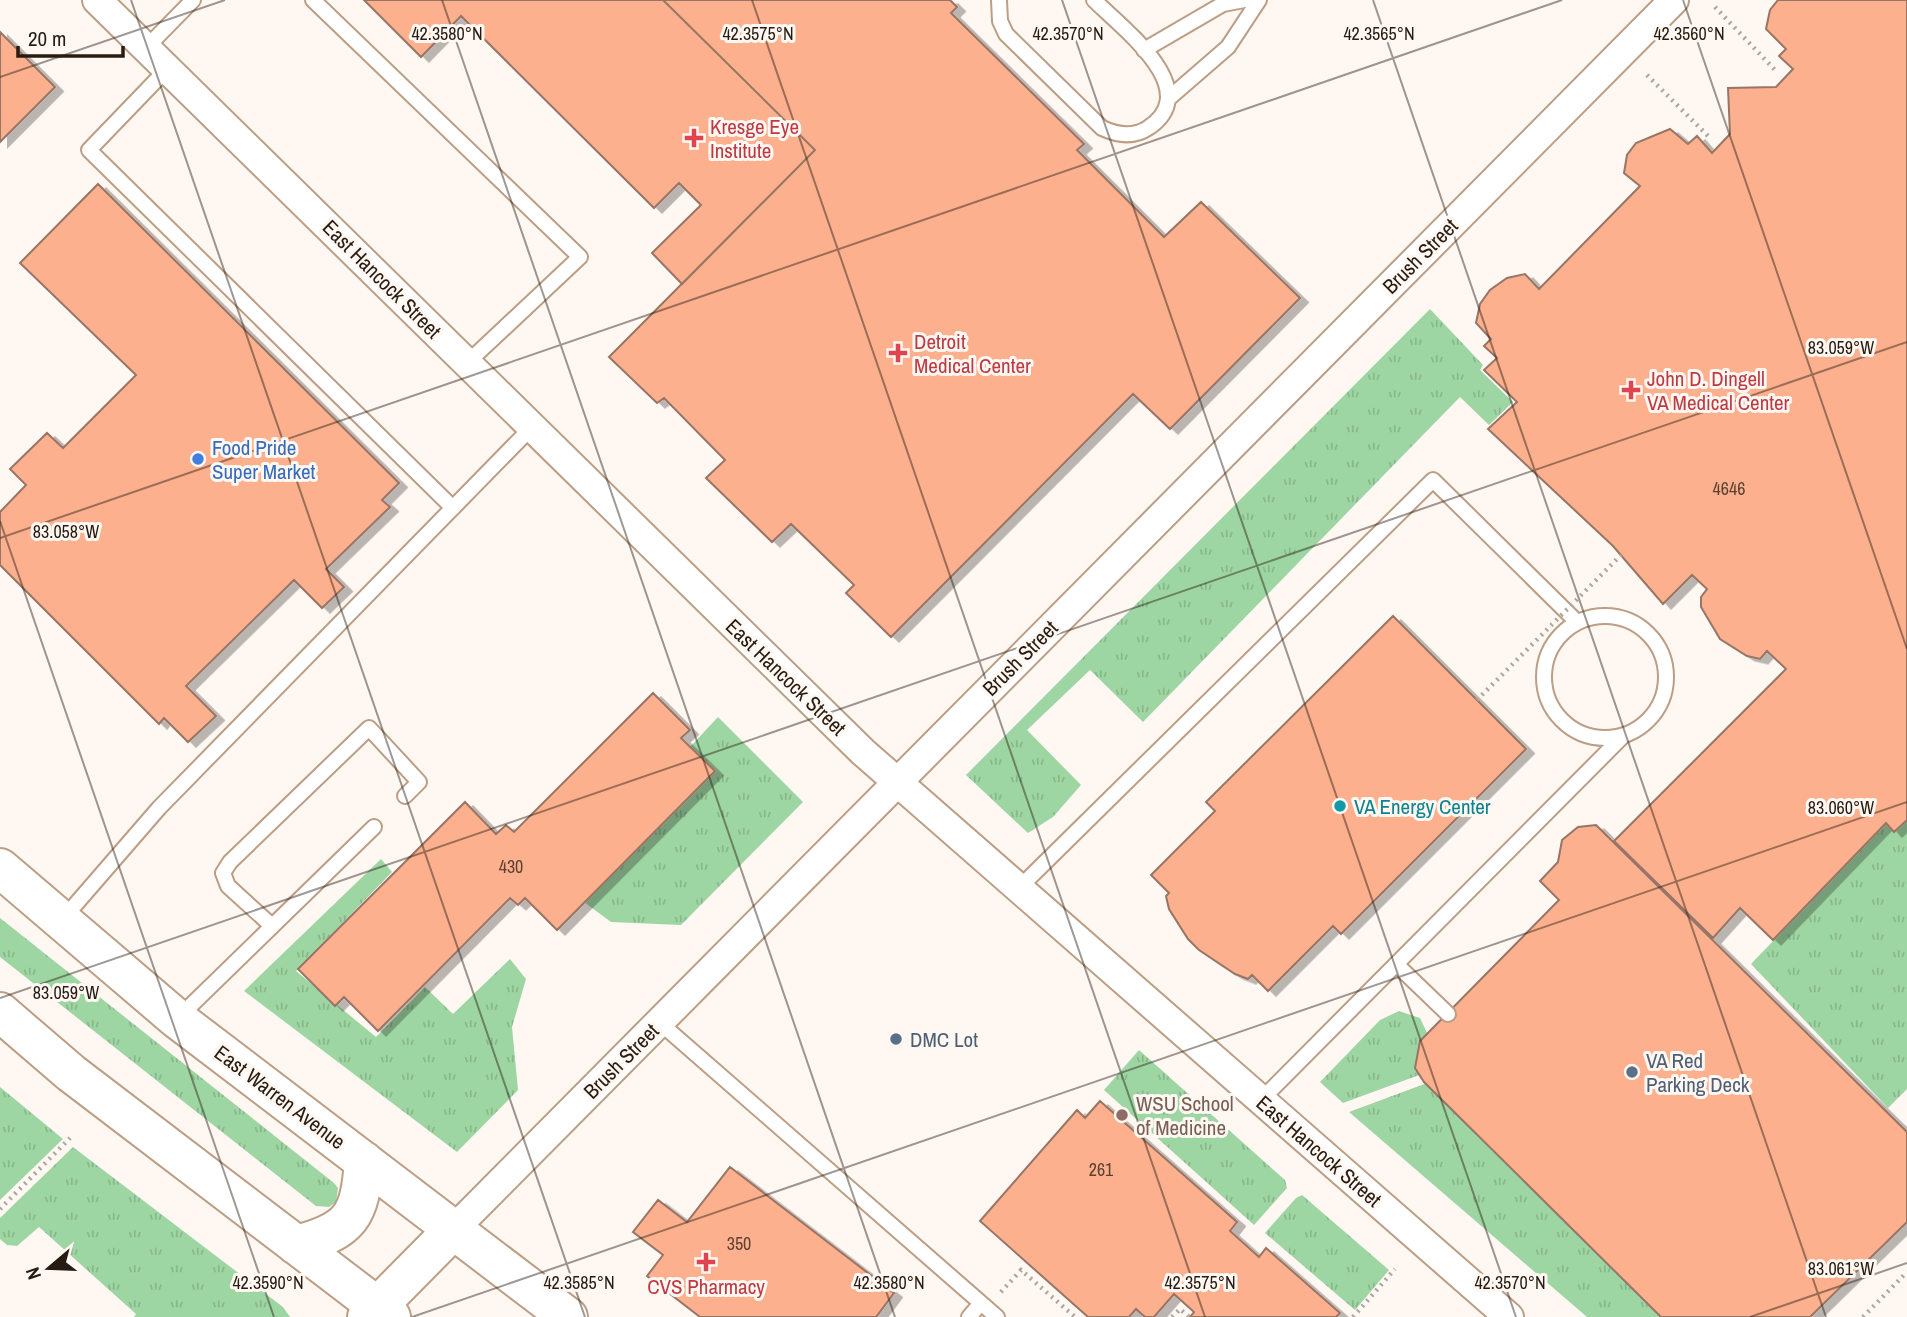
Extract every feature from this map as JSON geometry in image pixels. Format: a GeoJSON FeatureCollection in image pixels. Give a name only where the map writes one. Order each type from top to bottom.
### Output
{"type":"FeatureCollection","features":[{"type":"Feature","properties":{"kind":"main road","name":"East Warren Avenue"},"geometry":{"type":"LineString","coordinates":[[0,868],[177,1019],[568,1317]]}},
{"type":"Feature","properties":{"kind":"main road"},"geometry":{"type":"LineString","coordinates":[[0,1012],[71,1073],[296,1245],[378,1314]]}},
{"type":"Feature","properties":{"kind":"main road"},"geometry":{"type":"LineString","coordinates":[[296,1245],[320,1239],[343,1228],[354,1215],[362,1193],[364,1161]]}},
{"type":"Feature","properties":{"kind":"main road","name":"Brush Street"},"geometry":{"type":"LineString","coordinates":[[378,1314],[454,1229]]}},
{"type":"Feature","properties":{"kind":"street","name":"East Hancock Street"},"geometry":{"type":"LineString","coordinates":[[97,0],[853,743],[1507,1316]]}},
{"type":"Feature","properties":{"kind":"street","name":"Brush Street"},"geometry":{"type":"LineString","coordinates":[[454,1229],[1674,0]]}},
{"type":"Feature","properties":{"kind":"lane"},"geometry":{"type":"LineString","coordinates":[[146,47],[193,0]]}},
{"type":"Feature","properties":{"kind":"lane"},"geometry":{"type":"LineString","coordinates":[[313,0],[580,257],[467,363]]}},
{"type":"Feature","properties":{"kind":"lane"},"geometry":{"type":"LineString","coordinates":[[999,0],[1000,21],[1006,34],[1102,128],[1115,134],[1129,135],[1144,131],[1164,112],[1168,99],[1163,72],[1094,0]]}},
{"type":"Feature","properties":{"kind":"lane"},"geometry":{"type":"LineString","coordinates":[[1144,50],[1223,4],[1244,0]]}},
{"type":"Feature","properties":{"kind":"lane"},"geometry":{"type":"LineString","coordinates":[[1168,99],[1228,47],[1259,0]]}},
{"type":"Feature","properties":{"kind":"lane"},"geometry":{"type":"LineString","coordinates":[[168,68],[89,149],[453,508]]}},
{"type":"Feature","properties":{"kind":"lane"},"geometry":{"type":"LineString","coordinates":[[62,920],[159,808],[532,428]]}},
{"type":"Feature","properties":{"kind":"lane"},"geometry":{"type":"LineString","coordinates":[[1019,888],[1433,480],[1577,622]]}},
{"type":"Feature","properties":{"kind":"lane"},"geometry":{"type":"LineString","coordinates":[[1597,616],[1618,617],[1638,625],[1653,639],[1663,657],[1667,677],[1663,696],[1655,713],[1641,727],[1624,735],[1605,738],[1586,735],[1569,726],[1555,712],[1547,695],[1544,674],[1549,653],[1560,635],[1577,622],[1597,616]]}},
{"type":"Feature","properties":{"kind":"lane"},"geometry":{"type":"LineString","coordinates":[[272,926],[228,886],[223,873],[230,862],[369,728],[419,782],[405,796]]}},
{"type":"Feature","properties":{"kind":"lane"},"geometry":{"type":"LineString","coordinates":[[1261,1100],[1624,735]]}},
{"type":"Feature","properties":{"kind":"lane"},"geometry":{"type":"LineString","coordinates":[[177,1019],[374,827]]}},
{"type":"Feature","properties":{"kind":"lane"},"geometry":{"type":"LineString","coordinates":[[1396,964],[1448,1014]]}},
{"type":"Feature","properties":{"kind":"lane"},"geometry":{"type":"LineString","coordinates":[[659,1022],[988,1309],[969,1317]]}},
{"type":"Feature","properties":{"kind":"path"},"geometry":{"type":"LineString","coordinates":[[1715,7],[1775,69]]}},
{"type":"Feature","properties":{"kind":"path"},"geometry":{"type":"LineString","coordinates":[[1647,75],[1710,138]]}},
{"type":"Feature","properties":{"kind":"path"},"geometry":{"type":"LineString","coordinates":[[1477,700],[1621,555]]}},
{"type":"Feature","properties":{"kind":"path"},"geometry":{"type":"LineString","coordinates":[[0,1209],[70,1138]]}},
{"type":"Feature","properties":{"kind":"path"},"geometry":{"type":"LineString","coordinates":[[1353,1317],[1395,1269]]}},
{"type":"Feature","properties":{"kind":"path"},"geometry":{"type":"LineString","coordinates":[[988,1309],[1021,1270],[1075,1317]]}},
{"type":"Feature","properties":{"kind":"path"},"geometry":{"type":"LineString","coordinates":[[1863,1317],[1907,1272]]}},
{"type":"Feature","properties":{"kind":"path"},"geometry":{"type":"LineString","coordinates":[[1172,1317],[1180,1309],[1189,1317]]}},
{"type":"Feature","properties":{"kind":"green space"},"geometry":{"type":"Polygon","coordinates":[[[1430,309],[1483,365],[1480,370],[1513,402],[1489,425],[1460,397],[1143,722],[1090,670],[1027,730],[1081,785],[1053,817],[1028,833],[966,775],[1430,309]]]}},
{"type":"Feature","properties":{"kind":"green space"},"geometry":{"type":"Polygon","coordinates":[[[718,717],[803,802],[681,925],[611,922],[584,902],[714,771],[690,747],[718,717]]]}},
{"type":"Feature","properties":{"kind":"green space"},"geometry":{"type":"Polygon","coordinates":[[[1907,820],[1907,1089],[1888,1108],[1751,964],[1886,823],[1894,832],[1907,820]]]}},
{"type":"Feature","properties":{"kind":"green space"},"geometry":{"type":"Polygon","coordinates":[[[381,859],[392,872],[296,971],[376,1037],[425,987],[453,1014],[510,959],[526,979],[512,1027],[518,1090],[457,1152],[244,991],[381,859]]]}},
{"type":"Feature","properties":{"kind":"green space"},"geometry":{"type":"Polygon","coordinates":[[[0,918],[334,1183],[338,1188],[336,1202],[329,1207],[316,1206],[0,957],[0,918]]]}},
{"type":"Feature","properties":{"kind":"green space"},"geometry":{"type":"Polygon","coordinates":[[[1399,1011],[1420,1018],[1427,1033],[1419,1046],[1422,1074],[1343,1103],[1320,1082],[1380,1020],[1399,1011]]]}},
{"type":"Feature","properties":{"kind":"green space"},"geometry":{"type":"Polygon","coordinates":[[[1139,1050],[1285,1180],[1287,1188],[1254,1225],[1104,1090],[1139,1050]]]}},
{"type":"Feature","properties":{"kind":"green space"},"geometry":{"type":"Polygon","coordinates":[[[1427,1083],[1661,1317],[1587,1317],[1349,1112],[1427,1083]]]}},
{"type":"Feature","properties":{"kind":"green space"},"geometry":{"type":"Polygon","coordinates":[[[0,1087],[63,1139],[0,1200],[0,1087]]]}},
{"type":"Feature","properties":{"kind":"green space"},"geometry":{"type":"Polygon","coordinates":[[[73,1147],[283,1307],[290,1317],[134,1317],[136,1314],[39,1227],[17,1246],[7,1245],[0,1239],[0,1218],[73,1147]]]}},
{"type":"Feature","properties":{"kind":"green space"},"geometry":{"type":"Polygon","coordinates":[[[1302,1195],[1389,1270],[1355,1310],[1265,1233],[1296,1198],[1302,1195]]]}},
{"type":"Feature","properties":{"kind":"building","name":"Kresge Eye Institute"},"geometry":{"type":"Polygon","coordinates":[[[364,0],[663,0],[815,150],[682,284],[652,253],[701,205],[679,183],[654,208],[461,16],[421,57],[364,0]]]}},
{"type":"Feature","properties":{"kind":"building"},"geometry":{"type":"Polygon","coordinates":[[[663,0],[950,0],[957,7],[951,13],[1084,144],[1077,150],[1164,237],[1201,202],[1300,298],[1170,429],[1133,394],[891,637],[846,593],[854,585],[791,524],[772,542],[706,478],[725,460],[664,398],[657,403],[609,357],[815,150],[663,0]]]}},
{"type":"Feature","properties":{"kind":"building"},"geometry":{"type":"Polygon","coordinates":[[[1778,0],[1907,0],[1907,820],[1894,832],[1886,823],[1773,940],[1740,908],[1713,938],[1614,841],[1786,669],[1767,651],[1760,659],[1747,656],[1720,639],[1701,607],[1701,597],[1707,589],[1692,575],[1663,604],[1613,546],[1488,429],[1517,402],[1484,370],[1497,358],[1484,346],[1491,339],[1476,323],[1480,304],[1490,290],[1507,278],[1525,274],[1539,289],[1640,186],[1624,173],[1627,155],[1636,143],[1670,129],[1688,144],[1697,136],[1712,153],[1730,134],[1728,88],[1776,87],[1793,69],[1779,56],[1786,49],[1766,29],[1770,10],[1778,0]]]}},
{"type":"Feature","properties":{"kind":"building"},"geometry":{"type":"Polygon","coordinates":[[[0,32],[55,87],[0,142],[0,32]]]}},
{"type":"Feature","properties":{"kind":"building","name":"Food Pride Super Market"},"geometry":{"type":"Polygon","coordinates":[[[98,184],[399,483],[382,500],[390,507],[326,569],[344,587],[322,608],[294,580],[186,686],[216,716],[188,742],[164,718],[159,724],[0,565],[0,512],[26,485],[10,469],[47,433],[63,448],[136,375],[20,263],[98,184]]]}},
{"type":"Feature","properties":{"kind":"building","name":"VA Energy Center"},"geometry":{"type":"Polygon","coordinates":[[[1393,616],[1526,749],[1341,934],[1333,926],[1268,991],[1252,975],[1248,979],[1235,974],[1199,950],[1188,939],[1169,909],[1166,896],[1169,893],[1151,875],[1215,811],[1206,802],[1393,616]]]}},
{"type":"Feature","properties":{"kind":"building"},"geometry":{"type":"Polygon","coordinates":[[[653,693],[690,730],[681,738],[715,771],[557,930],[525,898],[518,905],[510,898],[378,1031],[344,997],[335,1006],[298,969],[465,802],[496,834],[506,825],[514,832],[653,693]]]}},
{"type":"Feature","properties":{"kind":"building","name":"VA Red Parking Deck"},"geometry":{"type":"Polygon","coordinates":[[[1596,825],[1907,1132],[1907,1222],[1810,1317],[1661,1317],[1424,1082],[1415,1068],[1420,1041],[1559,900],[1540,881],[1558,862],[1562,840],[1578,827],[1596,825]]]}},
{"type":"Feature","properties":{"kind":"building"},"geometry":{"type":"Polygon","coordinates":[[[1100,1101],[1237,1222],[1230,1231],[1259,1257],[1266,1248],[1340,1313],[1336,1317],[1190,1317],[1194,1312],[1174,1294],[1154,1317],[1145,1317],[1136,1309],[1129,1317],[1088,1317],[980,1221],[1077,1110],[1085,1118],[1100,1101]]]}},
{"type":"Feature","properties":{"kind":"building","name":"CVS Pharmacy"},"geometry":{"type":"Polygon","coordinates":[[[730,1167],[894,1293],[876,1317],[700,1317],[647,1276],[663,1255],[633,1232],[658,1200],[687,1222],[730,1167]]]}},
{"type":"Feature","properties":{"kind":"place","name":"Kresge Eye Institute"},"geometry":{"type":"Point","coordinates":[694,138]}},
{"type":"Feature","properties":{"kind":"place","name":"Detroit Medical Center"},"geometry":{"type":"Point","coordinates":[898,353]}},
{"type":"Feature","properties":{"kind":"place","name":"John D. Dingell VA Medical Center"},"geometry":{"type":"Point","coordinates":[1631,390]}},
{"type":"Feature","properties":{"kind":"place","name":"Food Pride Super Market"},"geometry":{"type":"Point","coordinates":[198,459]}},
{"type":"Feature","properties":{"kind":"place","name":"VA Energy Center"},"geometry":{"type":"Point","coordinates":[1340,806]}},
{"type":"Feature","properties":{"kind":"place","name":"DMC Lot"},"geometry":{"type":"Point","coordinates":[896,1039]}},
{"type":"Feature","properties":{"kind":"place","name":"VA Red Parking Deck"},"geometry":{"type":"Point","coordinates":[1632,1072]}},
{"type":"Feature","properties":{"kind":"place","name":"WSU School of Medicine"},"geometry":{"type":"Point","coordinates":[1122,1115]}},
{"type":"Feature","properties":{"kind":"place","name":"CVS Pharmacy"},"geometry":{"type":"Point","coordinates":[706,1262]}}]}
